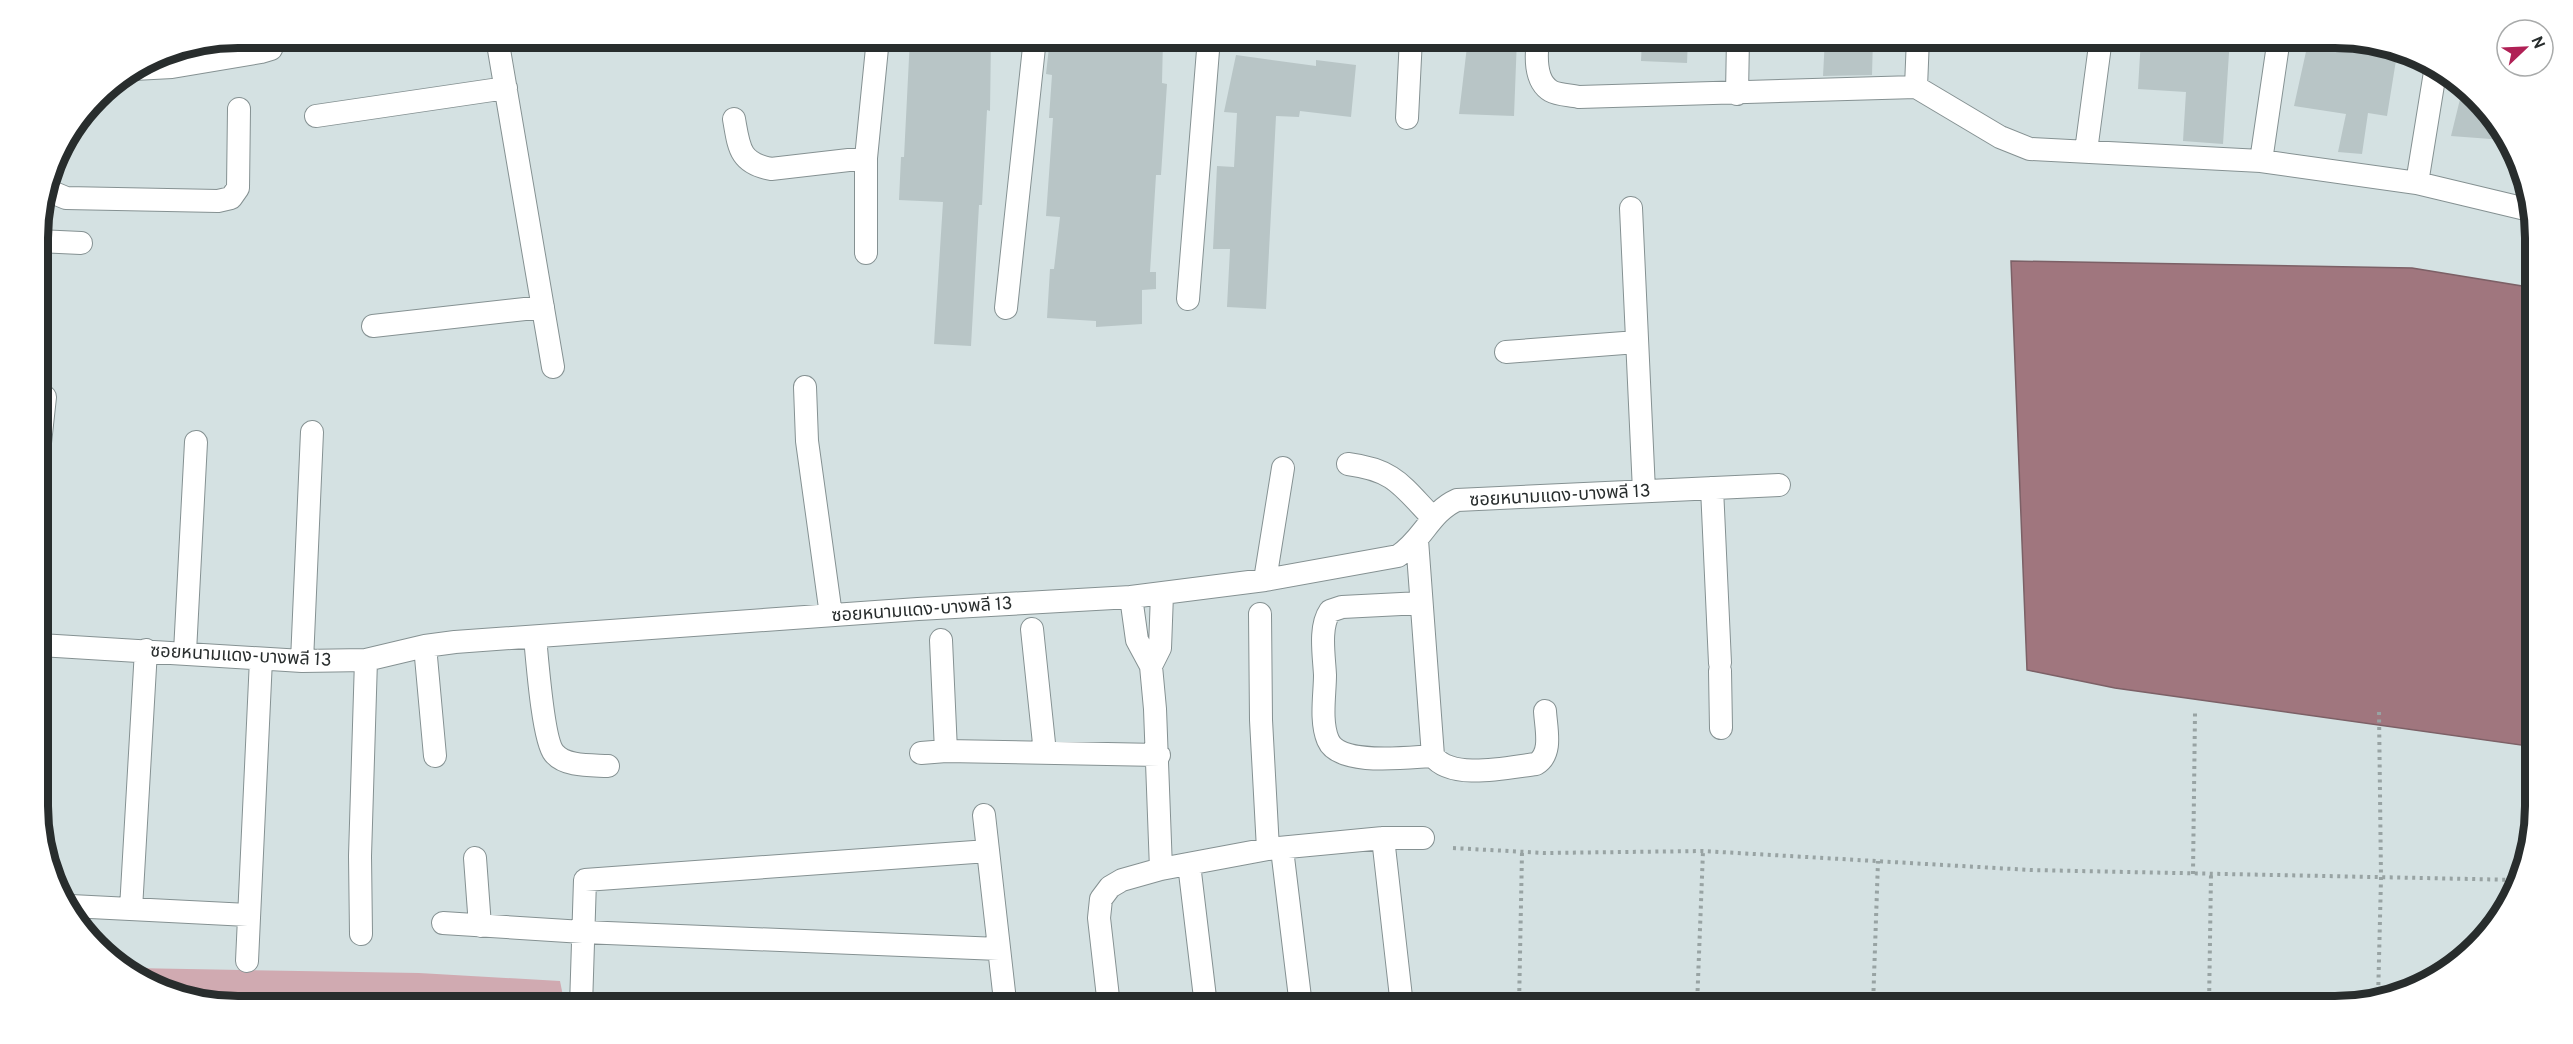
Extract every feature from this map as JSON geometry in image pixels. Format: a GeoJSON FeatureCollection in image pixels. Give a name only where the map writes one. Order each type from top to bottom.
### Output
{"type":"FeatureCollection","features":[{"type":"Feature","properties":{"kind":"street"},"geometry":{"type":"LineString","coordinates":[[153,68],[261,52],[271,48]]}},
{"type":"Feature","properties":{"kind":"street"},"geometry":{"type":"LineString","coordinates":[[499,48],[553,367]]}},
{"type":"Feature","properties":{"kind":"street"},"geometry":{"type":"LineString","coordinates":[[866,253],[866,158],[877,48]]}},
{"type":"Feature","properties":{"kind":"street"},"geometry":{"type":"LineString","coordinates":[[1006,308],[1034,48]]}},
{"type":"Feature","properties":{"kind":"street"},"geometry":{"type":"LineString","coordinates":[[1188,299],[1208,48]]}},
{"type":"Feature","properties":{"kind":"street"},"geometry":{"type":"LineString","coordinates":[[1407,118],[1411,48]]}},
{"type":"Feature","properties":{"kind":"street"},"geometry":{"type":"LineString","coordinates":[[1538,48],[1538,70],[1543,84],[1552,92],[1579,97],[1916,87],[2000,137],[2030,149],[2261,161],[2417,183],[2522,208]]}},
{"type":"Feature","properties":{"kind":"street"},"geometry":{"type":"LineString","coordinates":[[1737,94],[1738,48]]}},
{"type":"Feature","properties":{"kind":"street"},"geometry":{"type":"LineString","coordinates":[[1916,87],[1918,48]]}},
{"type":"Feature","properties":{"kind":"street"},"geometry":{"type":"LineString","coordinates":[[2086,151],[2100,48]]}},
{"type":"Feature","properties":{"kind":"street"},"geometry":{"type":"LineString","coordinates":[[2261,161],[2277,48]]}},
{"type":"Feature","properties":{"kind":"street"},"geometry":{"type":"LineString","coordinates":[[2417,183],[2434,76]]}},
{"type":"Feature","properties":{"kind":"street"},"geometry":{"type":"LineString","coordinates":[[316,116],[506,88]]}},
{"type":"Feature","properties":{"kind":"street"},"geometry":{"type":"LineString","coordinates":[[53,193],[66,198],[218,201],[231,198],[238,188],[239,109]]}},
{"type":"Feature","properties":{"kind":"street"},"geometry":{"type":"LineString","coordinates":[[734,119],[739,148],[755,166],[771,169],[866,158]]}},
{"type":"Feature","properties":{"kind":"street"},"geometry":{"type":"LineString","coordinates":[[1631,208],[1644,491]]}},
{"type":"Feature","properties":{"kind":"street"},"geometry":{"type":"LineString","coordinates":[[48,241],[81,243]]}},
{"type":"Feature","properties":{"kind":"street"},"geometry":{"type":"LineString","coordinates":[[373,326],[543,307]]}},
{"type":"Feature","properties":{"kind":"street"},"geometry":{"type":"LineString","coordinates":[[1506,352],[1637,342]]}},
{"type":"Feature","properties":{"kind":"street"},"geometry":{"type":"LineString","coordinates":[[805,387],[807,441],[831,615]]}},
{"type":"Feature","properties":{"kind":"street"},"geometry":{"type":"LineString","coordinates":[[302,661],[312,432]]}},
{"type":"Feature","properties":{"kind":"street"},"geometry":{"type":"LineString","coordinates":[[185,652],[196,442]]}},
{"type":"Feature","properties":{"kind":"street"},"geometry":{"type":"LineString","coordinates":[[1348,464],[1385,472],[1396,480],[1433,518]]}},
{"type":"Feature","properties":{"kind":"street"},"geometry":{"type":"LineString","coordinates":[[1265,580],[1283,468]]}},
{"type":"Feature","properties":{"kind":"street","name":"ซอยหนามแดง-บางพลี 13"},"geometry":{"type":"LineString","coordinates":[[48,645],[185,652],[302,661],[366,660],[425,646],[831,615],[1131,597],[1265,580],[1398,556],[1412,547],[1433,518],[1447,505],[1458,500],[1779,485]]}},
{"type":"Feature","properties":{"kind":"street"},"geometry":{"type":"LineString","coordinates":[[1712,488],[1721,728]]}},
{"type":"Feature","properties":{"kind":"street"},"geometry":{"type":"LineString","coordinates":[[1417,540],[1433,756]]}},
{"type":"Feature","properties":{"kind":"street"},"geometry":{"type":"LineString","coordinates":[[1150,666],[1160,648],[1162,594]]}},
{"type":"Feature","properties":{"kind":"street"},"geometry":{"type":"LineString","coordinates":[[1131,597],[1137,640],[1150,666],[1159,755],[1161,869]]}},
{"type":"Feature","properties":{"kind":"street"},"geometry":{"type":"LineString","coordinates":[[1421,603],[1342,607],[1330,611],[1324,627],[1325,724],[1328,740],[1334,749],[1355,758],[1433,756],[1446,767],[1464,771],[1536,764],[1547,754],[1545,711]]}},
{"type":"Feature","properties":{"kind":"street"},"geometry":{"type":"LineString","coordinates":[[1260,614],[1261,720],[1275,849],[1299,996]]}},
{"type":"Feature","properties":{"kind":"street"},"geometry":{"type":"LineString","coordinates":[[1032,629],[1045,753]]}},
{"type":"Feature","properties":{"kind":"street"},"geometry":{"type":"LineString","coordinates":[[535,637],[547,733],[554,753],[567,762],[608,766]]}},
{"type":"Feature","properties":{"kind":"street"},"geometry":{"type":"LineString","coordinates":[[941,640],[946,751]]}},
{"type":"Feature","properties":{"kind":"street"},"geometry":{"type":"LineString","coordinates":[[425,646],[435,756]]}},
{"type":"Feature","properties":{"kind":"street"},"geometry":{"type":"LineString","coordinates":[[131,909],[146,650]]}},
{"type":"Feature","properties":{"kind":"street"},"geometry":{"type":"LineString","coordinates":[[247,961],[261,659]]}},
{"type":"Feature","properties":{"kind":"street"},"geometry":{"type":"LineString","coordinates":[[361,934],[360,856],[366,660]]}},
{"type":"Feature","properties":{"kind":"street"},"geometry":{"type":"LineString","coordinates":[[921,753],[946,751],[1159,755]]}},
{"type":"Feature","properties":{"kind":"street"},"geometry":{"type":"LineString","coordinates":[[984,815],[1004,996]]}},
{"type":"Feature","properties":{"kind":"street"},"geometry":{"type":"LineString","coordinates":[[1383,838],[1401,996]]}},
{"type":"Feature","properties":{"kind":"street"},"geometry":{"type":"LineString","coordinates":[[1108,996],[1099,918],[1101,899],[1110,887],[1122,880],[1161,869],[1275,849],[1383,838],[1423,838]]}},
{"type":"Feature","properties":{"kind":"street"},"geometry":{"type":"LineString","coordinates":[[581,996],[585,880],[988,851]]}},
{"type":"Feature","properties":{"kind":"street"},"geometry":{"type":"LineString","coordinates":[[475,858],[480,926]]}},
{"type":"Feature","properties":{"kind":"street"},"geometry":{"type":"LineString","coordinates":[[1189,864],[1205,996]]}},
{"type":"Feature","properties":{"kind":"street"},"geometry":{"type":"LineString","coordinates":[[77,906],[248,915]]}},
{"type":"Feature","properties":{"kind":"street"},"geometry":{"type":"LineString","coordinates":[[443,924],[999,949]]}},
{"type":"Feature","properties":{"kind":"path"},"geometry":{"type":"LineString","coordinates":[[2378,990],[2379,711]]}},
{"type":"Feature","properties":{"kind":"path"},"geometry":{"type":"LineString","coordinates":[[2193,874],[2195,713]]}},
{"type":"Feature","properties":{"kind":"path"},"geometry":{"type":"LineString","coordinates":[[1453,848],[1522,852],[1702,851],[2030,870],[2509,880]]}},
{"type":"Feature","properties":{"kind":"path"},"geometry":{"type":"LineString","coordinates":[[1697,996],[1702,851]]}},
{"type":"Feature","properties":{"kind":"path"},"geometry":{"type":"LineString","coordinates":[[1519,996],[1522,852]]}},
{"type":"Feature","properties":{"kind":"path"},"geometry":{"type":"LineString","coordinates":[[1873,996],[1878,861]]}},
{"type":"Feature","properties":{"kind":"path"},"geometry":{"type":"LineString","coordinates":[[2209,996],[2211,874]]}},
{"type":"Feature","properties":{"kind":"shaded area"},"geometry":{"type":"Polygon","coordinates":[[[2011,261],[2412,268],[2525,287],[2525,746],[2115,688],[2027,670],[2011,261]]]}},
{"type":"Feature","properties":{"kind":"shaded area"},"geometry":{"type":"Polygon","coordinates":[[[140,968],[419,973],[560,981],[563,996],[238,996],[189,990],[140,968]]]}},
{"type":"Feature","properties":{"kind":"building"},"geometry":{"type":"Polygon","coordinates":[[[909,48],[991,48],[990,111],[987,110],[982,205],[979,205],[971,346],[934,344],[943,202],[899,200],[901,157],[904,157],[909,48]]]}},
{"type":"Feature","properties":{"kind":"building"},"geometry":{"type":"Polygon","coordinates":[[[1049,48],[1163,48],[1162,83],[1167,84],[1161,175],[1156,175],[1150,272],[1156,272],[1156,289],[1142,290],[1142,324],[1096,327],[1096,321],[1047,318],[1050,269],[1054,269],[1060,217],[1046,216],[1053,118],[1049,118],[1052,75],[1046,74],[1049,48]]]}},
{"type":"Feature","properties":{"kind":"building"},"geometry":{"type":"Polygon","coordinates":[[[1467,48],[1517,48],[1514,116],[1459,114],[1467,48]]]}},
{"type":"Feature","properties":{"kind":"building"},"geometry":{"type":"Polygon","coordinates":[[[1642,48],[1688,48],[1687,63],[1641,61],[1642,48]]]}},
{"type":"Feature","properties":{"kind":"building"},"geometry":{"type":"Polygon","coordinates":[[[1824,48],[1873,48],[1872,75],[1823,76],[1824,48]]]}},
{"type":"Feature","properties":{"kind":"building"},"geometry":{"type":"Polygon","coordinates":[[[2140,48],[2229,48],[2223,144],[2183,141],[2186,92],[2138,89],[2140,48]]]}},
{"type":"Feature","properties":{"kind":"building"},"geometry":{"type":"Polygon","coordinates":[[[2307,48],[2360,50],[2396,58],[2387,116],[2368,113],[2362,154],[2338,152],[2346,114],[2294,106],[2307,48]]]}},
{"type":"Feature","properties":{"kind":"building"},"geometry":{"type":"Polygon","coordinates":[[[1236,55],[1316,66],[1316,60],[1356,65],[1351,117],[1300,111],[1299,117],[1276,116],[1266,309],[1227,307],[1230,249],[1213,249],[1217,166],[1234,167],[1237,113],[1224,112],[1236,55]]]}},
{"type":"Feature","properties":{"kind":"building"},"geometry":{"type":"Polygon","coordinates":[[[2461,96],[2486,122],[2498,140],[2451,136],[2461,96]]]}}]}
